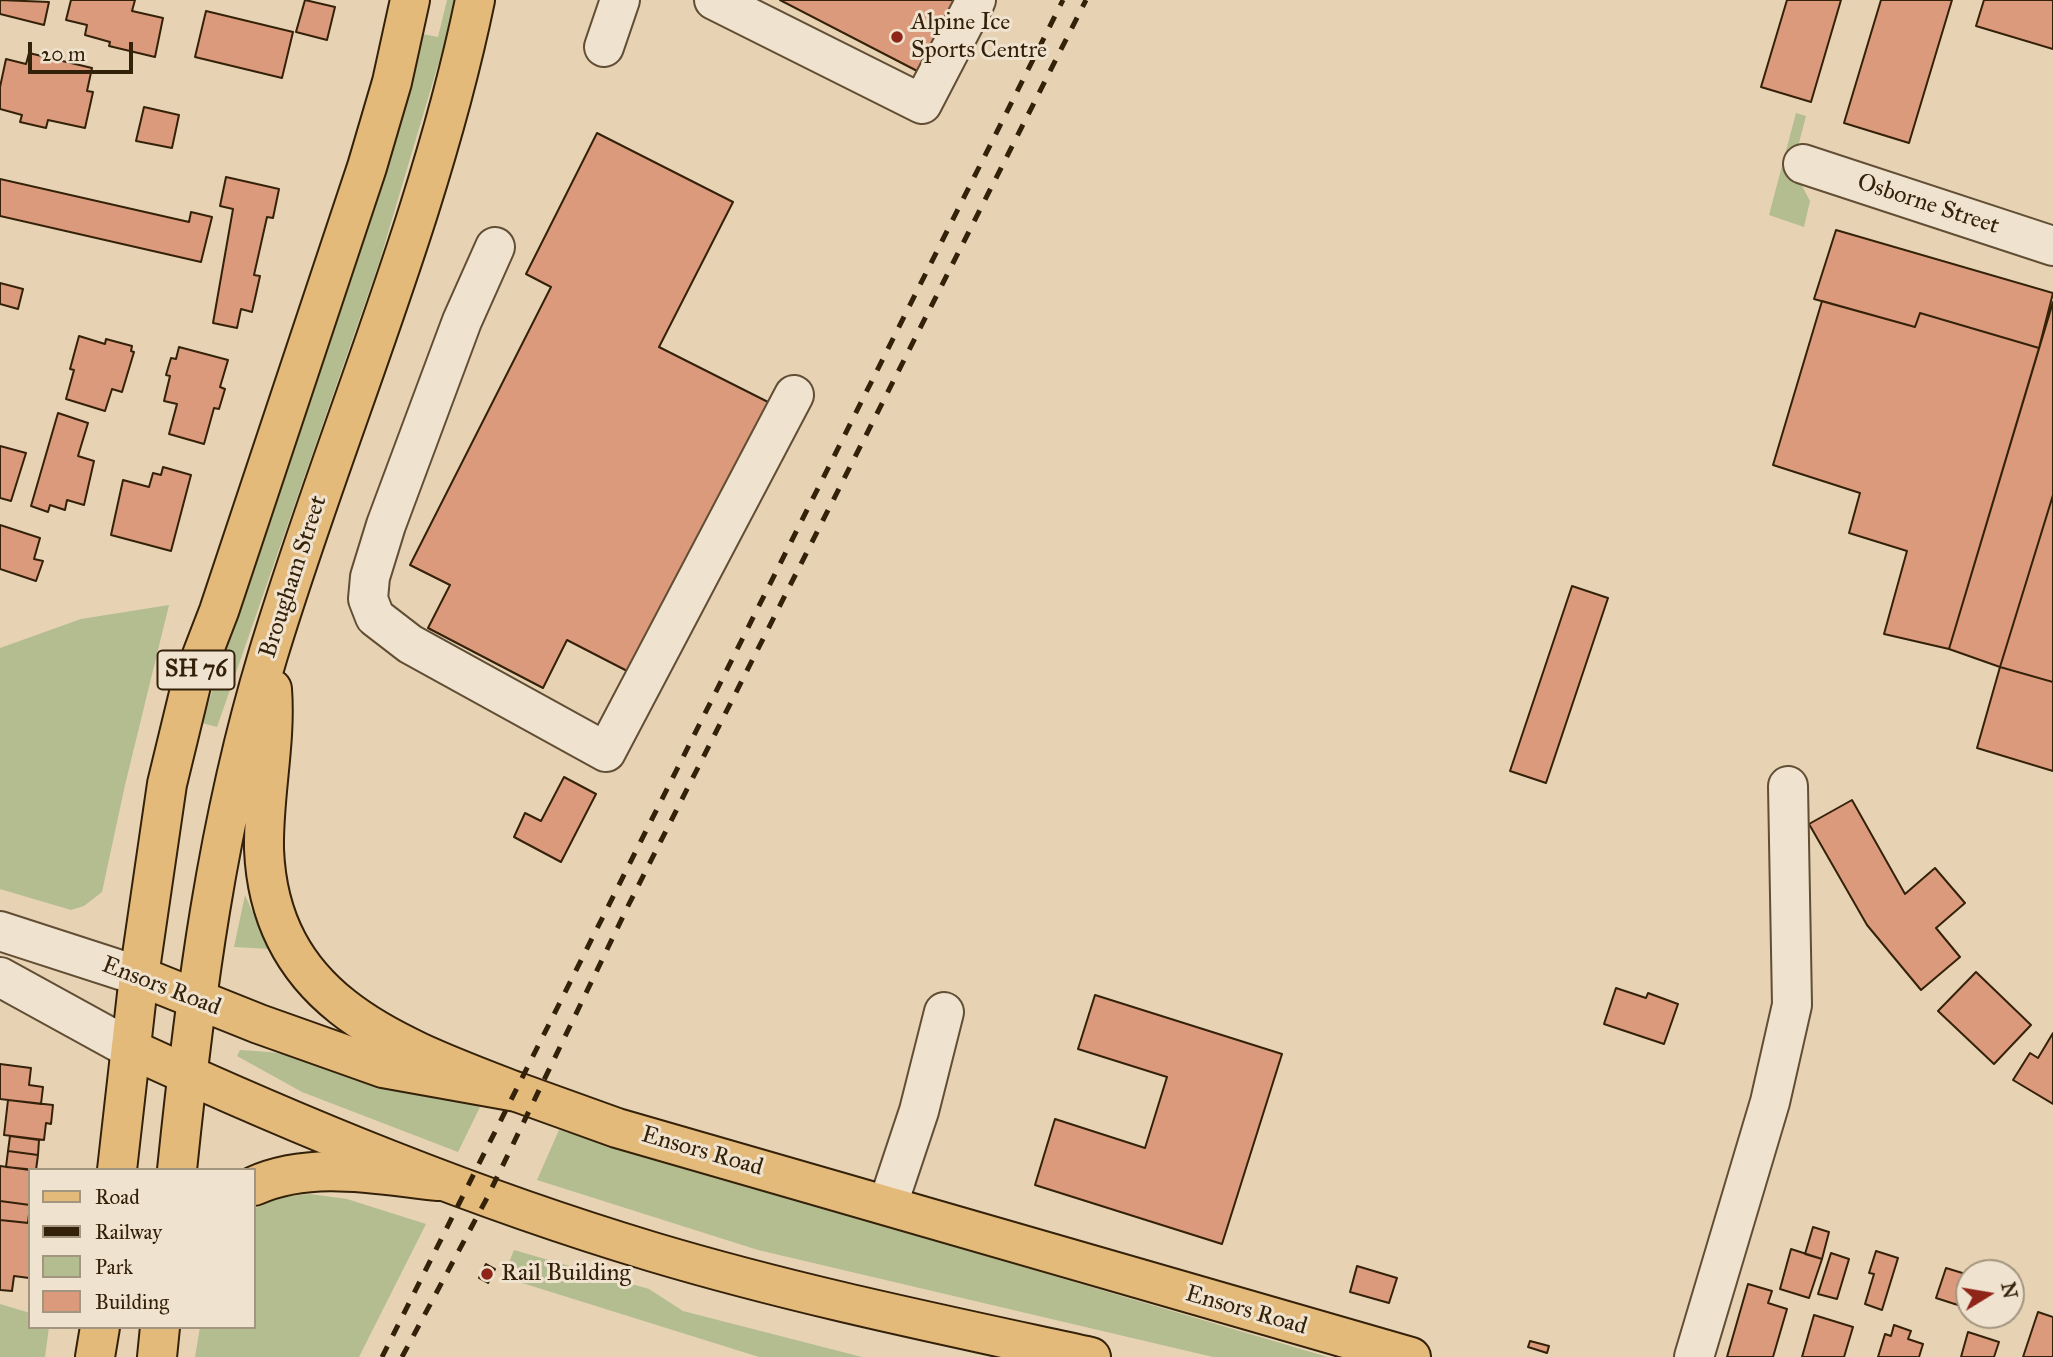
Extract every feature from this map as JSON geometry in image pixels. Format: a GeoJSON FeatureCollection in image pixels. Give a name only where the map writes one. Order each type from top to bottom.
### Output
{"type":"FeatureCollection","features":[{"type":"Feature","properties":{"kind":"main road","name":"SH 76"},"geometry":{"type":"LineString","coordinates":[[117,1168],[139,976],[167,784],[192,681],[219,611],[367,167],[392,82],[410,0]]}},
{"type":"Feature","properties":{"kind":"main road","name":"Brougham Street"},"geometry":{"type":"LineString","coordinates":[[177,1168],[205,928],[225,821],[268,652],[433,163],[475,0]]}},
{"type":"Feature","properties":{"kind":"main road"},"geometry":{"type":"LineString","coordinates":[[268,652],[274,722],[264,847],[267,882],[276,918],[295,957],[320,990],[386,1038],[422,1056],[517,1092]]}},
{"type":"Feature","properties":{"kind":"main road","name":"Ensors Road"},"geometry":{"type":"LineString","coordinates":[[139,976],[259,1024],[383,1068],[517,1092],[617,1128],[1411,1357]]}},
{"type":"Feature","properties":{"kind":"main road"},"geometry":{"type":"LineString","coordinates":[[131,1049],[294,1123],[439,1181],[677,1258],[972,1345],[1090,1357]]}},
{"type":"Feature","properties":{"kind":"main road"},"geometry":{"type":"LineString","coordinates":[[256,1185],[293,1174],[338,1171],[439,1181]]}},
{"type":"Feature","properties":{"kind":"main road"},"geometry":{"type":"LineString","coordinates":[[95,1357],[100,1329]]}},
{"type":"Feature","properties":{"kind":"main road"},"geometry":{"type":"LineString","coordinates":[[156,1357],[160,1329]]}},
{"type":"Feature","properties":{"kind":"street"},"geometry":{"type":"LineString","coordinates":[[604,47],[620,0]]}},
{"type":"Feature","properties":{"kind":"street"},"geometry":{"type":"LineString","coordinates":[[714,0],[922,104],[976,0]]}},
{"type":"Feature","properties":{"kind":"street","name":"Osborne Street"},"geometry":{"type":"LineString","coordinates":[[1803,164],[2053,246]]}},
{"type":"Feature","properties":{"kind":"street"},"geometry":{"type":"LineString","coordinates":[[495,247],[462,321],[386,525],[370,577],[368,599],[375,617],[410,644],[606,751],[794,395]]}},
{"type":"Feature","properties":{"kind":"street"},"geometry":{"type":"LineString","coordinates":[[1694,1357],[1770,1102],[1792,1005],[1788,786]]}},
{"type":"Feature","properties":{"kind":"street","name":"Ensors Road"},"geometry":{"type":"LineString","coordinates":[[0,931],[139,976]]}},
{"type":"Feature","properties":{"kind":"street"},"geometry":{"type":"LineString","coordinates":[[0,977],[131,1049]]}},
{"type":"Feature","properties":{"kind":"street"},"geometry":{"type":"LineString","coordinates":[[888,1204],[919,1111],[944,1013]]}},
{"type":"Feature","properties":{"kind":"green space"},"geometry":{"type":"Polygon","coordinates":[[[447,0],[454,0],[446,38],[379,263],[217,727],[202,723],[422,34],[438,37],[447,0]]]}},
{"type":"Feature","properties":{"kind":"green space"},"geometry":{"type":"Polygon","coordinates":[[[1796,113],[1806,116],[1794,162],[1799,180],[1810,201],[1804,227],[1769,215],[1796,113]]]}},
{"type":"Feature","properties":{"kind":"green space"},"geometry":{"type":"Polygon","coordinates":[[[169,605],[102,892],[84,906],[71,910],[0,889],[0,648],[81,619],[169,605]]]}},
{"type":"Feature","properties":{"kind":"green space"},"geometry":{"type":"Polygon","coordinates":[[[245,895],[269,949],[234,947],[245,895]]]}},
{"type":"Feature","properties":{"kind":"green space"},"geometry":{"type":"Polygon","coordinates":[[[240,1050],[271,1052],[331,1063],[480,1107],[458,1152],[302,1092],[237,1056],[240,1050]]]}},
{"type":"Feature","properties":{"kind":"green space"},"geometry":{"type":"Polygon","coordinates":[[[559,1130],[1328,1357],[1213,1357],[758,1250],[537,1180],[559,1130]]]}},
{"type":"Feature","properties":{"kind":"green space"},"geometry":{"type":"Polygon","coordinates":[[[310,1194],[347,1199],[426,1224],[359,1357],[195,1357],[200,1329],[256,1329],[256,1208],[279,1197],[310,1194]]]}},
{"type":"Feature","properties":{"kind":"green space"},"geometry":{"type":"Polygon","coordinates":[[[514,1250],[649,1289],[683,1311],[862,1357],[759,1357],[503,1277],[514,1250]]]}},
{"type":"Feature","properties":{"kind":"green space"},"geometry":{"type":"Polygon","coordinates":[[[0,1304],[28,1312],[28,1329],[49,1329],[45,1357],[0,1357],[0,1304]]]}},
{"type":"Feature","properties":{"kind":"building"},"geometry":{"type":"Polygon","coordinates":[[[0,0],[49,2],[44,25],[0,14],[0,0]]]}},
{"type":"Feature","properties":{"kind":"building"},"geometry":{"type":"Polygon","coordinates":[[[71,0],[135,0],[132,11],[163,18],[155,57],[109,46],[110,42],[85,35],[87,25],[66,20],[71,0]]]}},
{"type":"Feature","properties":{"kind":"building"},"geometry":{"type":"Polygon","coordinates":[[[305,0],[335,7],[327,40],[296,32],[305,0]]]}},
{"type":"Feature","properties":{"kind":"building","name":"Alpine Ice Sports Centre"},"geometry":{"type":"Polygon","coordinates":[[[780,0],[961,0],[923,74],[780,0]]]}},
{"type":"Feature","properties":{"kind":"building"},"geometry":{"type":"Polygon","coordinates":[[[1787,0],[1841,0],[1811,102],[1761,87],[1787,0]]]}},
{"type":"Feature","properties":{"kind":"building"},"geometry":{"type":"Polygon","coordinates":[[[1881,0],[1952,0],[1909,143],[1844,123],[1881,0]]]}},
{"type":"Feature","properties":{"kind":"building"},"geometry":{"type":"Polygon","coordinates":[[[1984,0],[2053,0],[2053,49],[1976,26],[1984,0]]]}},
{"type":"Feature","properties":{"kind":"building"},"geometry":{"type":"Polygon","coordinates":[[[206,11],[293,32],[282,78],[195,57],[206,11]]]}},
{"type":"Feature","properties":{"kind":"building"},"geometry":{"type":"Polygon","coordinates":[[[29,53],[92,68],[87,91],[93,92],[85,128],[48,120],[46,128],[20,122],[22,115],[0,109],[0,87],[6,59],[26,64],[29,53]]]}},
{"type":"Feature","properties":{"kind":"building"},"geometry":{"type":"Polygon","coordinates":[[[144,107],[179,115],[172,148],[136,141],[144,107]]]}},
{"type":"Feature","properties":{"kind":"building"},"geometry":{"type":"Polygon","coordinates":[[[597,133],[733,202],[659,347],[770,403],[633,674],[567,640],[543,688],[428,628],[450,585],[410,565],[551,287],[526,274],[597,133]]]}},
{"type":"Feature","properties":{"kind":"building"},"geometry":{"type":"Polygon","coordinates":[[[226,177],[279,189],[273,218],[267,217],[254,275],[260,276],[252,312],[241,309],[237,328],[213,323],[233,209],[220,206],[226,177]]]}},
{"type":"Feature","properties":{"kind":"building"},"geometry":{"type":"Polygon","coordinates":[[[0,179],[189,222],[191,212],[212,217],[201,262],[0,216],[0,179]]]}},
{"type":"Feature","properties":{"kind":"building"},"geometry":{"type":"Polygon","coordinates":[[[1836,230],[2053,293],[2039,348],[1920,313],[1915,327],[1814,299],[1836,230]]]}},
{"type":"Feature","properties":{"kind":"building"},"geometry":{"type":"Polygon","coordinates":[[[0,283],[23,289],[18,309],[0,304],[0,283]]]}},
{"type":"Feature","properties":{"kind":"building"},"geometry":{"type":"Polygon","coordinates":[[[1822,301],[1915,327],[1920,313],[2039,348],[1949,649],[1884,634],[1907,551],[1849,533],[1860,493],[1773,465],[1822,301]]]}},
{"type":"Feature","properties":{"kind":"building"},"geometry":{"type":"Polygon","coordinates":[[[2053,302],[2053,495],[2000,667],[1949,649],[2053,302]]]}},
{"type":"Feature","properties":{"kind":"building"},"geometry":{"type":"Polygon","coordinates":[[[79,336],[105,344],[106,339],[132,346],[131,351],[134,352],[122,392],[112,389],[105,411],[66,399],[74,370],[70,369],[79,336]]]}},
{"type":"Feature","properties":{"kind":"building"},"geometry":{"type":"Polygon","coordinates":[[[179,347],[228,360],[220,387],[225,389],[219,409],[214,408],[204,444],[169,434],[177,404],[164,401],[170,376],[166,375],[171,358],[176,359],[179,347]]]}},
{"type":"Feature","properties":{"kind":"building"},"geometry":{"type":"Polygon","coordinates":[[[58,413],[88,423],[78,456],[94,461],[84,505],[67,500],[65,510],[50,505],[48,512],[31,506],[58,413]]]}},
{"type":"Feature","properties":{"kind":"building"},"geometry":{"type":"Polygon","coordinates":[[[0,446],[26,453],[11,501],[0,498],[0,446]]]}},
{"type":"Feature","properties":{"kind":"building"},"geometry":{"type":"Polygon","coordinates":[[[163,467],[191,475],[171,551],[111,535],[123,480],[149,487],[153,473],[161,475],[163,467]]]}},
{"type":"Feature","properties":{"kind":"building"},"geometry":{"type":"Polygon","coordinates":[[[2053,495],[2053,682],[2000,667],[2053,495]]]}},
{"type":"Feature","properties":{"kind":"building"},"geometry":{"type":"Polygon","coordinates":[[[0,525],[40,538],[34,559],[43,561],[36,581],[0,569],[0,525]]]}},
{"type":"Feature","properties":{"kind":"building"},"geometry":{"type":"Polygon","coordinates":[[[1572,586],[1608,598],[1546,783],[1510,771],[1572,586]]]}},
{"type":"Feature","properties":{"kind":"building"},"geometry":{"type":"Polygon","coordinates":[[[2000,667],[2053,682],[2053,771],[1977,748],[2000,667]]]}},
{"type":"Feature","properties":{"kind":"building"},"geometry":{"type":"Polygon","coordinates":[[[564,777],[596,794],[561,862],[514,837],[525,813],[541,821],[564,777]]]}},
{"type":"Feature","properties":{"kind":"building"},"geometry":{"type":"Polygon","coordinates":[[[1852,800],[1905,894],[1935,868],[1965,903],[1936,928],[1960,957],[1921,990],[1867,925],[1809,824],[1852,800]]]}},
{"type":"Feature","properties":{"kind":"building"},"geometry":{"type":"Polygon","coordinates":[[[1976,972],[2031,1025],[1994,1064],[1938,1011],[1976,972]]]}},
{"type":"Feature","properties":{"kind":"building"},"geometry":{"type":"Polygon","coordinates":[[[1616,988],[1646,998],[1648,993],[1678,1004],[1664,1044],[1604,1024],[1616,988]]]}},
{"type":"Feature","properties":{"kind":"building"},"geometry":{"type":"Polygon","coordinates":[[[1095,995],[1282,1054],[1222,1244],[1035,1185],[1055,1119],[1145,1148],[1167,1077],[1078,1049],[1095,995]]]}},
{"type":"Feature","properties":{"kind":"building"},"geometry":{"type":"Polygon","coordinates":[[[2053,1033],[2053,1104],[2013,1080],[2030,1053],[2038,1058],[2053,1033]]]}},
{"type":"Feature","properties":{"kind":"building"},"geometry":{"type":"Polygon","coordinates":[[[0,1064],[31,1068],[29,1085],[43,1087],[41,1104],[0,1099],[0,1064]]]}},
{"type":"Feature","properties":{"kind":"building"},"geometry":{"type":"Polygon","coordinates":[[[8,1100],[53,1105],[51,1124],[46,1123],[44,1140],[4,1135],[8,1100]]]}},
{"type":"Feature","properties":{"kind":"building"},"geometry":{"type":"Polygon","coordinates":[[[10,1136],[39,1140],[38,1155],[8,1151],[10,1136]]]}},
{"type":"Feature","properties":{"kind":"building"},"geometry":{"type":"Polygon","coordinates":[[[8,1151],[38,1155],[36,1168],[6,1167],[8,1151]]]}},
{"type":"Feature","properties":{"kind":"building"},"geometry":{"type":"Polygon","coordinates":[[[0,1166],[28,1170],[28,1205],[0,1201],[0,1166]]]}},
{"type":"Feature","properties":{"kind":"building"},"geometry":{"type":"Polygon","coordinates":[[[0,1201],[28,1205],[28,1223],[0,1220],[0,1201]]]}},
{"type":"Feature","properties":{"kind":"building"},"geometry":{"type":"Polygon","coordinates":[[[0,1220],[28,1223],[28,1278],[14,1276],[12,1291],[0,1290],[0,1220]]]}},
{"type":"Feature","properties":{"kind":"building"},"geometry":{"type":"Polygon","coordinates":[[[1813,1227],[1829,1232],[1822,1259],[1805,1254],[1813,1227]]]}},
{"type":"Feature","properties":{"kind":"building"},"geometry":{"type":"Polygon","coordinates":[[[1791,1249],[1822,1259],[1809,1298],[1780,1289],[1791,1249]]]}},
{"type":"Feature","properties":{"kind":"building"},"geometry":{"type":"Polygon","coordinates":[[[1876,1251],[1898,1258],[1882,1310],[1865,1304],[1874,1274],[1869,1273],[1876,1251]]]}},
{"type":"Feature","properties":{"kind":"building"},"geometry":{"type":"Polygon","coordinates":[[[1831,1253],[1849,1259],[1837,1299],[1818,1294],[1831,1253]]]}},
{"type":"Feature","properties":{"kind":"building","name":"Rail Building"},"geometry":{"type":"Polygon","coordinates":[[[486,1264],[495,1269],[488,1283],[479,1278],[486,1264]]]}},
{"type":"Feature","properties":{"kind":"building"},"geometry":{"type":"Polygon","coordinates":[[[1357,1266],[1397,1278],[1389,1303],[1350,1292],[1357,1266]]]}},
{"type":"Feature","properties":{"kind":"building"},"geometry":{"type":"Polygon","coordinates":[[[1946,1268],[1955,1271],[1955,1304],[1936,1298],[1946,1268]]]}},
{"type":"Feature","properties":{"kind":"building"},"geometry":{"type":"Polygon","coordinates":[[[1748,1284],[1772,1291],[1768,1303],[1787,1309],[1773,1357],[1727,1357],[1748,1284]]]}},
{"type":"Feature","properties":{"kind":"building"},"geometry":{"type":"Polygon","coordinates":[[[2038,1312],[2053,1317],[2053,1357],[2023,1357],[2038,1312]]]}},
{"type":"Feature","properties":{"kind":"building"},"geometry":{"type":"Polygon","coordinates":[[[1814,1315],[1853,1327],[1844,1357],[1802,1357],[1814,1315]]]}},
{"type":"Feature","properties":{"kind":"building"},"geometry":{"type":"Polygon","coordinates":[[[1894,1325],[1911,1331],[1908,1339],[1923,1344],[1919,1357],[1878,1357],[1885,1334],[1891,1336],[1894,1325]]]}},
{"type":"Feature","properties":{"kind":"building"},"geometry":{"type":"Polygon","coordinates":[[[1968,1332],[1999,1342],[1994,1357],[1961,1357],[1968,1332]]]}},
{"type":"Feature","properties":{"kind":"building"},"geometry":{"type":"Polygon","coordinates":[[[1530,1341],[1549,1346],[1547,1353],[1528,1347],[1530,1341]]]}},
{"type":"Feature","properties":{"kind":"railway"},"geometry":{"type":"LineString","coordinates":[[382,1357],[1063,0]]}},
{"type":"Feature","properties":{"kind":"railway"},"geometry":{"type":"LineString","coordinates":[[402,1357],[487,1198],[629,904],[1086,0]]}},
{"type":"Feature","properties":{"kind":"place","name":"Alpine Ice Sports Centre"},"geometry":{"type":"Point","coordinates":[897,37]}},
{"type":"Feature","properties":{"kind":"place","name":"Rail Building"},"geometry":{"type":"Point","coordinates":[487,1274]}}]}
